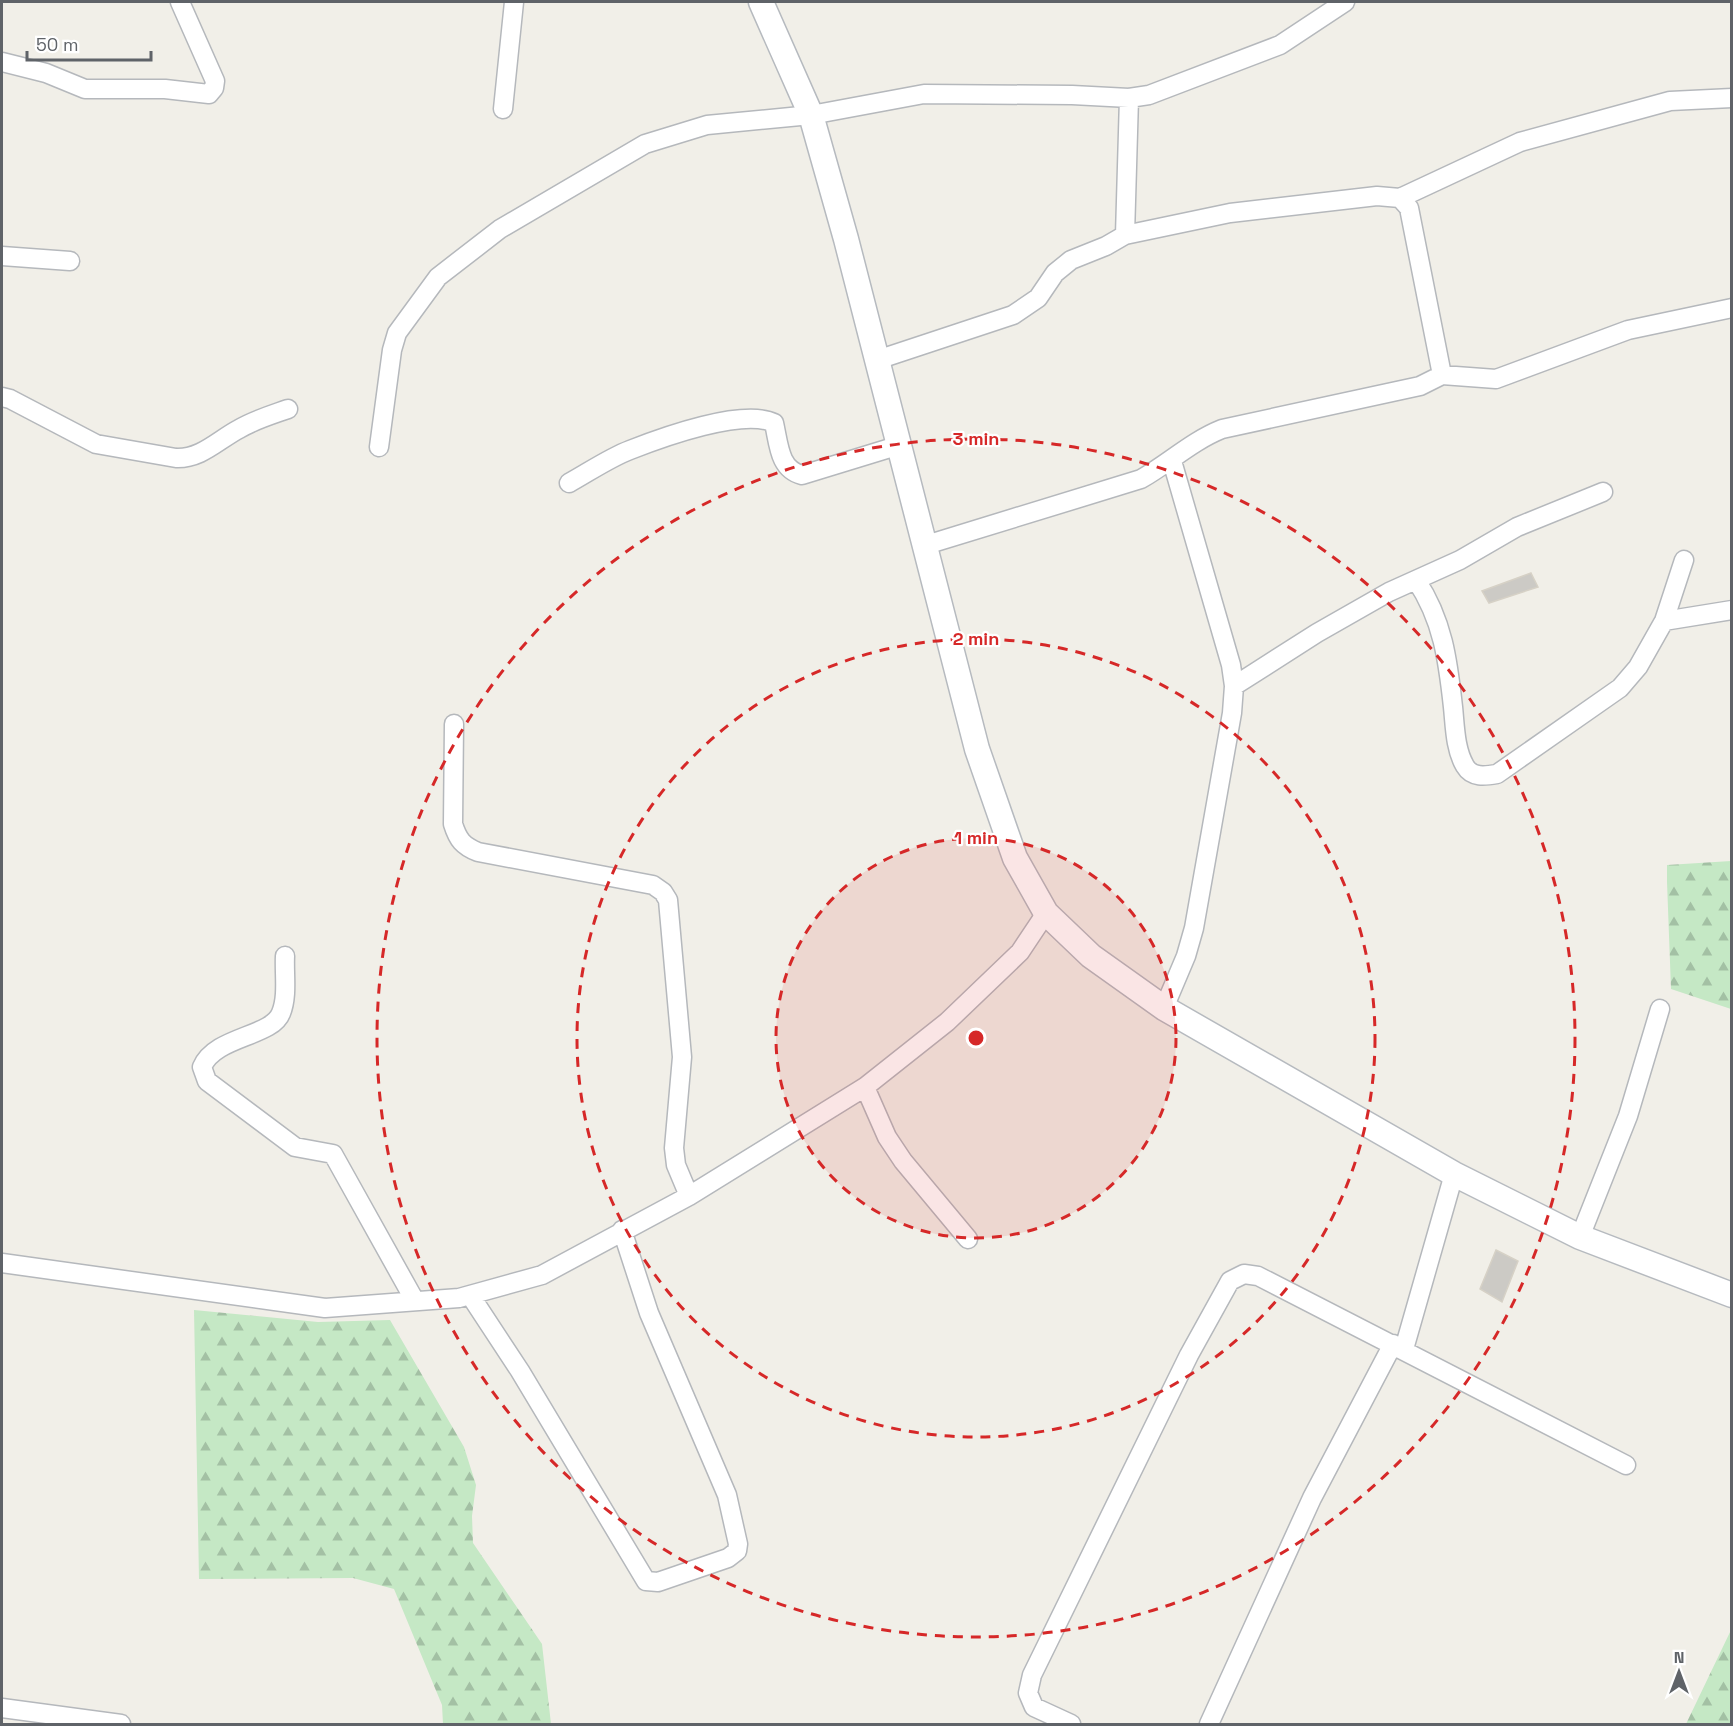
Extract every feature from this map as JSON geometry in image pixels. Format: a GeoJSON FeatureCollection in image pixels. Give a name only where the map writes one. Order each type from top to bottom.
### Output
{"type":"FeatureCollection","features":[{"type":"Feature","properties":{"kind":"main road"},"geometry":{"type":"LineString","coordinates":[[761,2],[811,115],[900,445],[977,748],[1015,858],[1046,913],[1091,956],[1164,1008],[1454,1174],[1580,1237],[1731,1295]]}},
{"type":"Feature","properties":{"kind":"street"},"geometry":{"type":"LineString","coordinates":[[2,62],[46,74],[85,89],[155,88],[209,94],[214,88],[214,81],[180,2]]}},
{"type":"Feature","properties":{"kind":"street"},"geometry":{"type":"LineString","coordinates":[[503,109],[514,2]]}},
{"type":"Feature","properties":{"kind":"street"},"geometry":{"type":"LineString","coordinates":[[379,447],[392,350],[397,333],[438,277],[500,229],[645,144],[707,124],[811,115],[924,94],[1072,95],[1129,98],[1149,95],[1280,45],[1345,2]]}},
{"type":"Feature","properties":{"kind":"street"},"geometry":{"type":"LineString","coordinates":[[1125,235],[1129,98]]}},
{"type":"Feature","properties":{"kind":"street"},"geometry":{"type":"LineString","coordinates":[[877,360],[1013,315],[1038,298],[1055,273],[1071,260],[1106,246],[1125,235],[1230,213],[1377,196],[1400,198],[1520,142],[1670,101],[1731,98]]}},
{"type":"Feature","properties":{"kind":"street"},"geometry":{"type":"LineString","coordinates":[[1400,198],[1409,208],[1443,375]]}},
{"type":"Feature","properties":{"kind":"street"},"geometry":{"type":"LineString","coordinates":[[2,256],[70,261]]}},
{"type":"Feature","properties":{"kind":"street"},"geometry":{"type":"LineString","coordinates":[[926,545],[1142,479],[1172,461],[1200,438],[1222,429],[1420,386],[1443,375],[1496,379],[1628,330],[1731,308]]}},
{"type":"Feature","properties":{"kind":"street"},"geometry":{"type":"LineString","coordinates":[[2,397],[96,444],[176,458],[187,458],[201,453],[239,429],[288,409]]}},
{"type":"Feature","properties":{"kind":"street"},"geometry":{"type":"LineString","coordinates":[[569,483],[629,450],[702,427],[748,418],[765,419],[774,423],[784,464],[790,472],[802,475],[900,445]]}},
{"type":"Feature","properties":{"kind":"street"},"geometry":{"type":"LineString","coordinates":[[1164,1008],[1194,928],[1232,713],[1234,686],[1222,631],[1172,461]]}},
{"type":"Feature","properties":{"kind":"street"},"geometry":{"type":"LineString","coordinates":[[1234,686],[1317,633],[1389,592],[1460,560],[1516,527],[1603,492]]}},
{"type":"Feature","properties":{"kind":"street"},"geometry":{"type":"LineString","coordinates":[[1416,580],[1437,619],[1446,650],[1456,737],[1464,765],[1472,774],[1483,777],[1497,774],[1620,688],[1638,667],[1664,621],[1684,560]]}},
{"type":"Feature","properties":{"kind":"street"},"geometry":{"type":"LineString","coordinates":[[1664,621],[1731,610]]}},
{"type":"Feature","properties":{"kind":"street"},"geometry":{"type":"LineString","coordinates":[[454,724],[453,824],[457,837],[464,847],[478,852],[653,885],[663,891],[668,900],[682,1057],[674,1148],[676,1165],[689,1196]]}},
{"type":"Feature","properties":{"kind":"street"},"geometry":{"type":"LineString","coordinates":[[2,1263],[325,1308],[470,1295],[542,1275],[689,1196],[865,1087],[947,1022],[1012,960],[1046,913]]}},
{"type":"Feature","properties":{"kind":"street"},"geometry":{"type":"LineString","coordinates":[[285,956],[281,1013],[276,1022],[221,1047],[206,1057],[202,1067],[207,1081],[295,1147],[333,1154],[415,1301]]}},
{"type":"Feature","properties":{"kind":"street"},"geometry":{"type":"LineString","coordinates":[[1580,1237],[1628,1116],[1660,1009]]}},
{"type":"Feature","properties":{"kind":"street"},"geometry":{"type":"LineString","coordinates":[[865,1087],[887,1137],[903,1161],[968,1239]]}},
{"type":"Feature","properties":{"kind":"street"},"geometry":{"type":"LineString","coordinates":[[1209,1725],[1312,1498],[1398,1346],[1454,1174]]}},
{"type":"Feature","properties":{"kind":"street"},"geometry":{"type":"LineString","coordinates":[[470,1295],[520,1371],[646,1581],[658,1582],[728,1558],[737,1551],[738,1544],[727,1495],[657,1333],[622,1230]]}},
{"type":"Feature","properties":{"kind":"street"},"geometry":{"type":"LineString","coordinates":[[1071,1725],[1034,1707],[1028,1693],[1032,1675],[1189,1355],[1230,1281],[1244,1274],[1258,1276],[1626,1464]]}},
{"type":"Feature","properties":{"kind":"street"},"geometry":{"type":"LineString","coordinates":[[2,1708],[122,1725]]}},
{"type":"Feature","properties":{"kind":"green space"},"geometry":{"type":"Polygon","coordinates":[[[1732,861],[1731,1009],[1671,989],[1667,865],[1732,861]]]}},
{"type":"Feature","properties":{"kind":"green space"},"geometry":{"type":"Polygon","coordinates":[[[194,1310],[318,1322],[390,1320],[464,1447],[476,1485],[472,1516],[473,1543],[542,1644],[551,1724],[443,1724],[442,1705],[394,1589],[353,1578],[199,1579],[194,1310]]]}},
{"type":"Feature","properties":{"kind":"green space"},"geometry":{"type":"Polygon","coordinates":[[[1731,1630],[1731,1724],[1686,1724],[1731,1630]]]}},
{"type":"Feature","properties":{"kind":"building"},"geometry":{"type":"Polygon","coordinates":[[[1531,573],[1538,587],[1489,603],[1482,591],[1531,573]]]}},
{"type":"Feature","properties":{"kind":"building"},"geometry":{"type":"Polygon","coordinates":[[[1496,1250],[1518,1261],[1502,1302],[1480,1289],[1496,1250]]]}}]}
